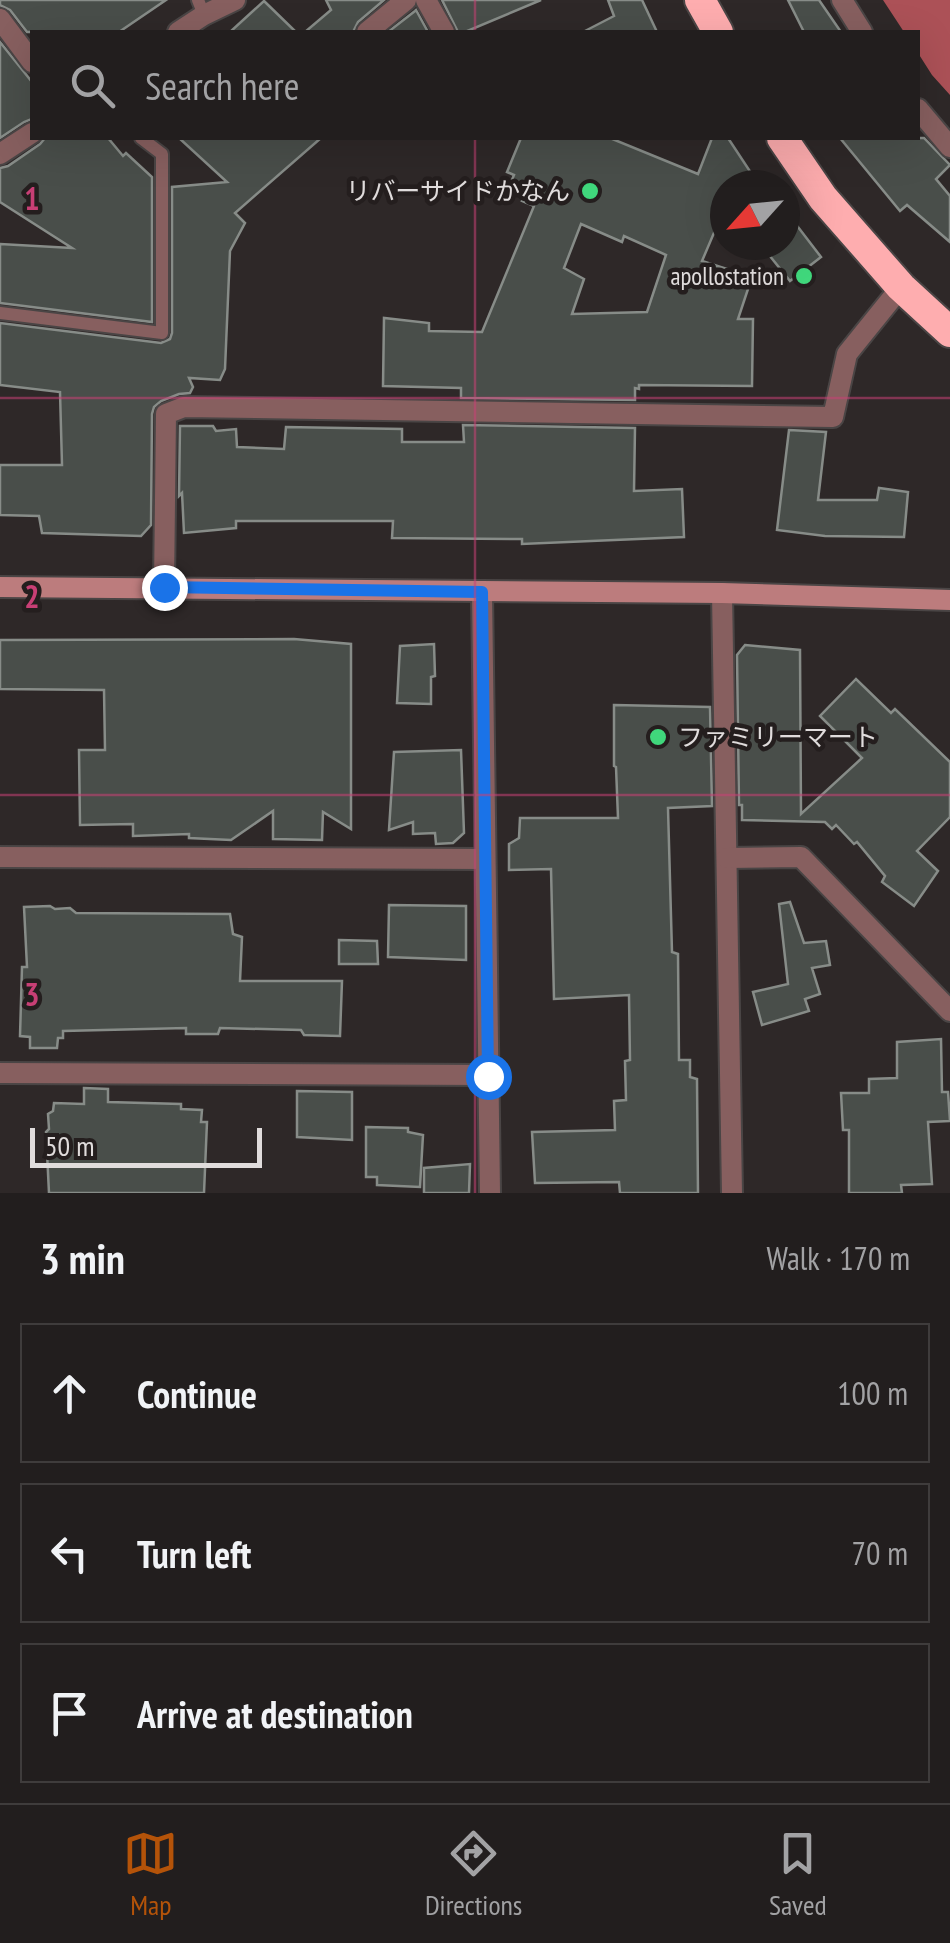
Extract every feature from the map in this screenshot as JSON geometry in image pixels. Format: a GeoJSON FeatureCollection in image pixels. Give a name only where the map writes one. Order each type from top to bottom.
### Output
{"type":"FeatureCollection","features":[{"type":"Feature","properties":{"kind":"highway"},"geometry":{"type":"LineString","coordinates":[[700,0],[717,30]]}},
{"type":"Feature","properties":{"kind":"highway"},"geometry":{"type":"LineString","coordinates":[[783,140],[823,198],[901,287],[950,332]]}},
{"type":"Feature","properties":{"kind":"street"},"geometry":{"type":"LineString","coordinates":[[180,30],[201,8],[235,0]]}},
{"type":"Feature","properties":{"kind":"street"},"geometry":{"type":"LineString","coordinates":[[369,30],[406,0]]}},
{"type":"Feature","properties":{"kind":"street"},"geometry":{"type":"LineString","coordinates":[[426,0],[443,30]]}},
{"type":"Feature","properties":{"kind":"street"},"geometry":{"type":"LineString","coordinates":[[842,0],[861,30]]}},
{"type":"Feature","properties":{"kind":"street"},"geometry":{"type":"LineString","coordinates":[[0,18],[30,59]]}},
{"type":"Feature","properties":{"kind":"street"},"geometry":{"type":"LineString","coordinates":[[920,111],[950,147]]}},
{"type":"Feature","properties":{"kind":"street"},"geometry":{"type":"LineString","coordinates":[[0,154],[30,133]]}},
{"type":"Feature","properties":{"kind":"street"},"geometry":{"type":"LineString","coordinates":[[164,587],[166,414],[184,407],[833,417],[846,354],[901,287]]}},
{"type":"Feature","properties":{"kind":"street"},"geometry":{"type":"LineString","coordinates":[[0,587],[722,593],[950,600]]}},
{"type":"Feature","properties":{"kind":"street"},"geometry":{"type":"LineString","coordinates":[[482,592],[490,1193]]}},
{"type":"Feature","properties":{"kind":"street"},"geometry":{"type":"LineString","coordinates":[[722,593],[732,1193]]}},
{"type":"Feature","properties":{"kind":"street"},"geometry":{"type":"LineString","coordinates":[[0,857],[485,859]]}},
{"type":"Feature","properties":{"kind":"street"},"geometry":{"type":"LineString","coordinates":[[727,858],[802,857],[950,1011]]}},
{"type":"Feature","properties":{"kind":"street"},"geometry":{"type":"LineString","coordinates":[[0,1073],[488,1076]]}},
{"type":"Feature","properties":{"kind":"lane"},"geometry":{"type":"LineString","coordinates":[[0,313],[162,332],[162,154],[144,140]]}},
{"type":"Feature","properties":{"kind":"shaded area"},"geometry":{"type":"Polygon","coordinates":[[[883,0],[950,0],[950,95],[920,56],[920,30],[903,30],[883,0]]]}},
{"type":"Feature","properties":{"kind":"building"},"geometry":{"type":"Polygon","coordinates":[[[0,0],[166,0],[122,30],[27,32],[10,10],[0,5],[0,0]]]}},
{"type":"Feature","properties":{"kind":"building"},"geometry":{"type":"Polygon","coordinates":[[[326,0],[384,0],[354,30],[307,30],[331,10],[326,0]]]}},
{"type":"Feature","properties":{"kind":"building"},"geometry":{"type":"Polygon","coordinates":[[[442,0],[541,0],[470,30],[457,30],[442,0]]]}},
{"type":"Feature","properties":{"kind":"building"},"geometry":{"type":"Polygon","coordinates":[[[608,0],[642,0],[656,30],[587,30],[614,16],[608,0]]]}},
{"type":"Feature","properties":{"kind":"building"},"geometry":{"type":"Polygon","coordinates":[[[788,0],[819,0],[840,30],[803,30],[788,0]]]}},
{"type":"Feature","properties":{"kind":"building"},"geometry":{"type":"Polygon","coordinates":[[[264,1],[294,30],[232,30],[264,1]]]}},
{"type":"Feature","properties":{"kind":"building"},"geometry":{"type":"Polygon","coordinates":[[[415,11],[427,30],[391,30],[415,11]]]}},
{"type":"Feature","properties":{"kind":"building"},"geometry":{"type":"Polygon","coordinates":[[[0,42],[30,80],[30,120],[0,138],[0,42]]]}},
{"type":"Feature","properties":{"kind":"building"},"geometry":{"type":"Polygon","coordinates":[[[924,138],[950,165],[936,179],[950,196],[950,242],[907,205],[900,211],[842,140],[924,138]]]}},
{"type":"Feature","properties":{"kind":"building"},"geometry":{"type":"Polygon","coordinates":[[[43,140],[110,140],[123,156],[126,153],[152,177],[152,322],[0,303],[0,244],[72,248],[0,202],[0,168],[43,140]]]}},
{"type":"Feature","properties":{"kind":"building"},"geometry":{"type":"Polygon","coordinates":[[[181,140],[319,140],[235,213],[245,223],[230,251],[225,369],[220,380],[189,378],[193,387],[190,393],[161,401],[154,407],[151,525],[141,536],[42,533],[39,516],[0,515],[0,465],[62,465],[60,392],[0,385],[0,323],[161,343],[170,339],[172,187],[227,182],[181,140]]]}},
{"type":"Feature","properties":{"kind":"building"},"geometry":{"type":"Polygon","coordinates":[[[520,140],[615,140],[698,174],[711,140],[729,140],[749,170],[710,170],[710,242],[702,261],[752,277],[738,319],[753,319],[752,386],[639,385],[639,389],[635,388],[635,400],[461,398],[461,388],[383,386],[384,318],[429,323],[429,331],[482,332],[534,206],[522,201],[526,194],[509,187],[514,175],[507,172],[520,140]],[[581,224],[564,268],[584,279],[572,314],[647,312],[666,255],[624,236],[622,242],[581,224]]]}},
{"type":"Feature","properties":{"kind":"building"},"geometry":{"type":"Polygon","coordinates":[[[800,230],[821,257],[790,281],[773,260],[800,260],[800,230]]]}},
{"type":"Feature","properties":{"kind":"building"},"geometry":{"type":"Polygon","coordinates":[[[463,425],[635,428],[634,491],[682,489],[684,537],[522,544],[522,539],[392,538],[393,521],[236,521],[236,528],[184,533],[182,493],[179,496],[180,426],[213,426],[216,431],[236,429],[237,447],[284,449],[286,427],[402,429],[402,442],[464,442],[463,425]]]}},
{"type":"Feature","properties":{"kind":"building"},"geometry":{"type":"Polygon","coordinates":[[[789,430],[826,432],[818,500],[877,500],[879,488],[908,492],[904,537],[825,536],[777,530],[789,430]]]}},
{"type":"Feature","properties":{"kind":"building"},"geometry":{"type":"Polygon","coordinates":[[[294,639],[351,644],[351,829],[323,812],[322,840],[273,839],[273,811],[231,840],[189,838],[189,834],[133,836],[133,824],[80,825],[79,750],[105,750],[104,690],[0,689],[0,640],[294,639]]]}},
{"type":"Feature","properties":{"kind":"building"},"geometry":{"type":"Polygon","coordinates":[[[434,644],[431,704],[397,703],[400,646],[434,644]]]}},
{"type":"Feature","properties":{"kind":"building"},"geometry":{"type":"Polygon","coordinates":[[[745,645],[800,650],[801,814],[862,758],[820,716],[856,679],[891,713],[895,709],[950,762],[950,817],[917,851],[938,871],[914,906],[882,882],[885,876],[857,842],[854,844],[836,825],[832,829],[825,822],[742,820],[737,655],[745,645]]]}},
{"type":"Feature","properties":{"kind":"building"},"geometry":{"type":"Polygon","coordinates":[[[614,705],[710,707],[712,806],[668,808],[672,952],[678,954],[679,1060],[690,1060],[690,1077],[697,1079],[698,1193],[620,1193],[619,1182],[535,1183],[532,1132],[615,1130],[614,1101],[626,1100],[629,995],[554,999],[551,869],[509,870],[509,844],[519,838],[520,818],[618,818],[614,705]]]}},
{"type":"Feature","properties":{"kind":"building"},"geometry":{"type":"Polygon","coordinates":[[[461,750],[464,833],[453,843],[436,844],[435,833],[413,834],[413,822],[389,830],[394,752],[461,750]]]}},
{"type":"Feature","properties":{"kind":"building"},"geometry":{"type":"Polygon","coordinates":[[[790,902],[804,943],[826,941],[830,965],[812,968],[820,994],[805,999],[809,1011],[762,1025],[753,992],[788,984],[779,904],[790,902]]]}},
{"type":"Feature","properties":{"kind":"building"},"geometry":{"type":"Polygon","coordinates":[[[389,905],[466,906],[466,960],[388,957],[389,905]]]}},
{"type":"Feature","properties":{"kind":"building"},"geometry":{"type":"Polygon","coordinates":[[[24,907],[70,908],[76,913],[230,914],[233,934],[242,937],[240,981],[342,981],[340,1036],[304,1035],[301,1030],[220,1028],[218,1034],[186,1034],[186,1028],[63,1031],[57,1048],[30,1048],[30,1037],[20,1036],[22,967],[27,967],[24,907]]]}},
{"type":"Feature","properties":{"kind":"building"},"geometry":{"type":"Polygon","coordinates":[[[339,940],[377,941],[378,964],[339,964],[339,940]]]}},
{"type":"Feature","properties":{"kind":"building"},"geometry":{"type":"Polygon","coordinates":[[[941,1039],[942,1092],[948,1092],[950,1121],[928,1122],[932,1184],[901,1185],[902,1193],[849,1193],[849,1130],[843,1130],[841,1093],[869,1093],[869,1079],[897,1078],[897,1042],[941,1039]]]}},
{"type":"Feature","properties":{"kind":"building"},"geometry":{"type":"Polygon","coordinates":[[[84,1088],[108,1089],[108,1102],[181,1104],[181,1109],[202,1110],[201,1122],[207,1122],[204,1193],[49,1193],[48,1114],[54,1103],[84,1104],[84,1088]]]}},
{"type":"Feature","properties":{"kind":"building"},"geometry":{"type":"Polygon","coordinates":[[[297,1091],[352,1092],[352,1140],[297,1137],[297,1091]]]}},
{"type":"Feature","properties":{"kind":"building"},"geometry":{"type":"Polygon","coordinates":[[[366,1127],[408,1128],[408,1132],[423,1135],[420,1187],[377,1185],[377,1177],[366,1177],[366,1127]]]}},
{"type":"Feature","properties":{"kind":"building"},"geometry":{"type":"Polygon","coordinates":[[[470,1164],[469,1193],[424,1193],[424,1168],[470,1164]]]}},
{"type":"Feature","properties":{"kind":"place","name":"リバーサイドかなん"},"geometry":{"type":"Point","coordinates":[590,191]}},
{"type":"Feature","properties":{"kind":"place","name":"apollostation"},"geometry":{"type":"Point","coordinates":[804,276]}},
{"type":"Feature","properties":{"kind":"place","name":"ファミリーマート"},"geometry":{"type":"Point","coordinates":[658,737]}},
{"type":"Feature","properties":{"kind":"route"},"geometry":{"type":"LineString","coordinates":[[164,587],[482,592],[488,1076]]}}]}
